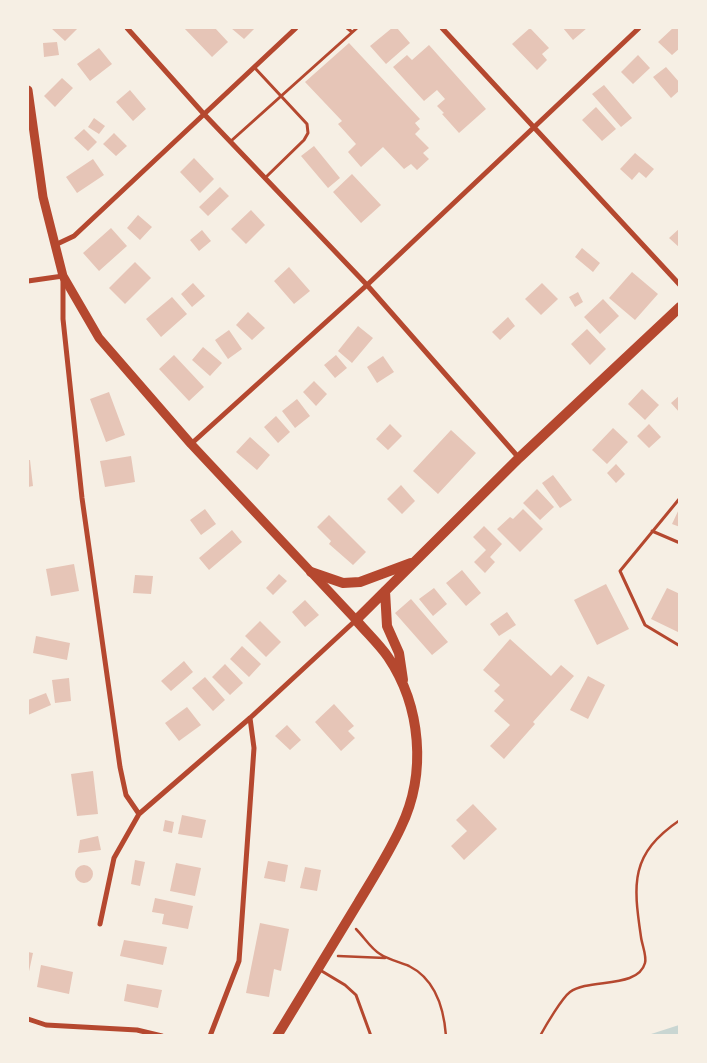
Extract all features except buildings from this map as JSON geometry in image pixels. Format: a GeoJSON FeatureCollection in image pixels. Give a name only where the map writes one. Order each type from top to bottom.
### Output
{"type":"FeatureCollection","features":[{"type":"Feature","properties":{"kind":"main road"},"geometry":{"type":"LineString","coordinates":[[28,90],[43,197],[63,276],[99,338],[191,444],[388,656],[404,688],[414,717],[418,755],[412,795],[402,826],[376,873],[277,1036]]}},
{"type":"Feature","properties":{"kind":"main road"},"geometry":{"type":"LineString","coordinates":[[356,620],[519,458],[680,307]]}},
{"type":"Feature","properties":{"kind":"main road"},"geometry":{"type":"LineString","coordinates":[[311,572],[343,583],[360,582],[414,562]]}},
{"type":"Feature","properties":{"kind":"main road"},"geometry":{"type":"LineString","coordinates":[[385,591],[387,626],[399,653],[404,688]]}},
{"type":"Feature","properties":{"kind":"street"},"geometry":{"type":"LineString","coordinates":[[126,28],[230,142],[367,285],[519,458]]}},
{"type":"Feature","properties":{"kind":"street"},"geometry":{"type":"LineString","coordinates":[[55,245],[74,236],[203,113],[296,28]]}},
{"type":"Feature","properties":{"kind":"street"},"geometry":{"type":"LineString","coordinates":[[442,28],[680,285]]}},
{"type":"Feature","properties":{"kind":"street"},"geometry":{"type":"LineString","coordinates":[[191,444],[367,285],[639,28]]}},
{"type":"Feature","properties":{"kind":"street"},"geometry":{"type":"LineString","coordinates":[[28,281],[63,276],[63,319],[81,488],[113,719],[126,795],[139,814]]}},
{"type":"Feature","properties":{"kind":"street"},"geometry":{"type":"LineString","coordinates":[[100,924],[114,858],[139,814],[250,718],[356,620]]}},
{"type":"Feature","properties":{"kind":"street"},"geometry":{"type":"LineString","coordinates":[[210,1036],[239,960],[254,748],[250,718]]}},
{"type":"Feature","properties":{"kind":"street"},"geometry":{"type":"LineString","coordinates":[[28,1019],[46,1025],[137,1030],[162,1036]]}},
{"type":"Feature","properties":{"kind":"lane"},"geometry":{"type":"LineString","coordinates":[[347,28],[352,32]]}},
{"type":"Feature","properties":{"kind":"lane"},"geometry":{"type":"LineString","coordinates":[[230,142],[357,28]]}},
{"type":"Feature","properties":{"kind":"lane"},"geometry":{"type":"LineString","coordinates":[[254,67],[307,124],[308,133],[304,140],[264,178]]}},
{"type":"Feature","properties":{"kind":"lane"},"geometry":{"type":"LineString","coordinates":[[680,498],[620,571],[645,625],[680,646]]}},
{"type":"Feature","properties":{"kind":"lane"},"geometry":{"type":"LineString","coordinates":[[652,531],[680,543]]}},
{"type":"Feature","properties":{"kind":"lane"},"geometry":{"type":"LineString","coordinates":[[318,969],[356,994],[371,1036]]}},
{"type":"Feature","properties":{"kind":"path"},"geometry":{"type":"LineString","coordinates":[[540,1036],[569,992],[582,986],[635,976],[641,971],[646,961],[636,886],[641,859],[654,842],[680,820]]}},
{"type":"Feature","properties":{"kind":"path"},"geometry":{"type":"LineString","coordinates":[[348,920],[378,953],[410,967],[429,984],[440,1003],[445,1020],[446,1036]]}},
{"type":"Feature","properties":{"kind":"path"},"geometry":{"type":"LineString","coordinates":[[326,955],[386,958]]}},
{"type":"Feature","properties":{"kind":"shaded area"},"geometry":{"type":"Polygon","coordinates":[[[679,1025],[679,1035],[648,1035],[679,1025]]]}}]}
